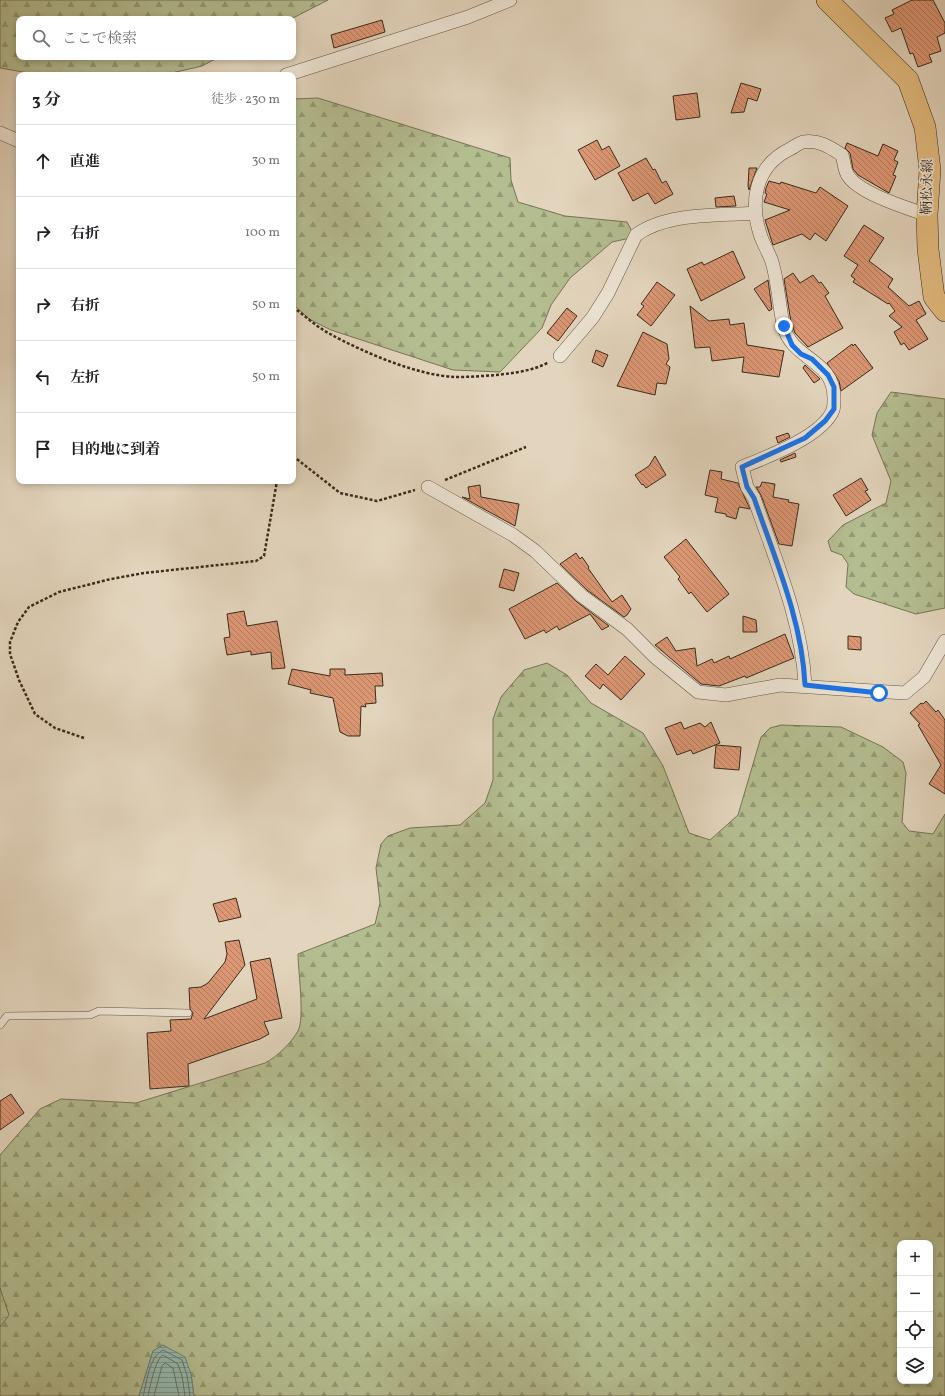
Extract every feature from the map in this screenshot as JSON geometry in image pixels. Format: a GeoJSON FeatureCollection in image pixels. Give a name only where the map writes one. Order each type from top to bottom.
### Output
{"type":"FeatureCollection","features":[{"type":"Feature","properties":{"kind":"main road","name":"鞆松永線"},"geometry":{"type":"LineString","coordinates":[[827,0],[908,80],[925,127],[930,170],[927,215],[928,249],[934,297],[945,311]]}},
{"type":"Feature","properties":{"kind":"street"},"geometry":{"type":"LineString","coordinates":[[295,72],[468,17],[510,0]]}},
{"type":"Feature","properties":{"kind":"street"},"geometry":{"type":"LineString","coordinates":[[0,133],[16,140]]}},
{"type":"Feature","properties":{"kind":"street"},"geometry":{"type":"LineString","coordinates":[[805,685],[805,668],[796,616],[754,498],[747,487],[742,467],[805,438],[825,421],[834,409],[834,387],[828,375],[812,359],[801,354],[792,345],[784,326],[772,262],[761,236],[756,213],[757,189],[762,171],[783,152],[803,142],[827,145],[842,155],[847,174],[858,186],[888,201],[927,215]]}},
{"type":"Feature","properties":{"kind":"street"},"geometry":{"type":"LineString","coordinates":[[560,356],[593,317],[604,299],[636,235],[643,230],[665,220],[756,213]]}},
{"type":"Feature","properties":{"kind":"street"},"geometry":{"type":"LineString","coordinates":[[428,487],[513,535],[534,551],[582,596],[627,629],[655,657],[698,692],[726,695],[780,685],[805,685],[879,693],[905,693],[924,677],[945,641]]}},
{"type":"Feature","properties":{"kind":"lane"},"geometry":{"type":"LineString","coordinates":[[0,1026],[8,1016],[90,1015],[99,1011],[188,1013]]}},
{"type":"Feature","properties":{"kind":"path"},"geometry":{"type":"LineString","coordinates":[[296,309],[329,333],[364,350],[413,369],[448,376],[485,376],[516,373],[541,367],[560,356]]}},
{"type":"Feature","properties":{"kind":"path"},"geometry":{"type":"LineString","coordinates":[[296,458],[340,493],[377,500],[428,487],[526,447]]}},
{"type":"Feature","properties":{"kind":"path"},"geometry":{"type":"LineString","coordinates":[[84,738],[55,728],[35,714],[19,680],[10,654],[10,642],[18,622],[29,607],[59,592],[111,579],[144,573],[256,561],[264,556],[276,484]]}},
{"type":"Feature","properties":{"kind":"green space"},"geometry":{"type":"Polygon","coordinates":[[[0,0],[328,0],[296,16],[16,16],[16,60],[213,60],[202,66],[176,72],[23,72],[0,68],[0,0]]]}},
{"type":"Feature","properties":{"kind":"green space"},"geometry":{"type":"Polygon","coordinates":[[[318,98],[510,158],[511,180],[518,202],[565,216],[627,222],[635,237],[612,242],[570,278],[551,305],[542,328],[500,372],[453,370],[331,330],[309,319],[296,307],[296,99],[318,98]]]}},
{"type":"Feature","properties":{"kind":"green space"},"geometry":{"type":"Polygon","coordinates":[[[891,392],[945,399],[945,608],[916,614],[854,594],[846,587],[848,564],[842,555],[831,551],[828,541],[843,525],[886,503],[891,481],[872,435],[877,413],[891,392]]]}},
{"type":"Feature","properties":{"kind":"green space"},"geometry":{"type":"Polygon","coordinates":[[[547,663],[567,675],[591,703],[643,733],[663,766],[689,833],[710,840],[738,815],[761,737],[770,728],[781,725],[841,727],[883,747],[903,762],[906,773],[902,822],[909,831],[933,834],[945,814],[945,1396],[194,1396],[191,1374],[163,1345],[153,1351],[139,1396],[0,1396],[0,1155],[40,1109],[61,1099],[136,1103],[265,1063],[283,1049],[295,1036],[300,1025],[301,1005],[298,954],[375,924],[380,903],[376,868],[381,844],[388,836],[410,828],[460,825],[485,803],[493,780],[493,719],[501,697],[524,670],[547,663]]]}},
{"type":"Feature","properties":{"kind":"green space"},"geometry":{"type":"Polygon","coordinates":[[[0,1288],[9,1315],[0,1327],[0,1288]]]}},
{"type":"Feature","properties":{"kind":"water"},"geometry":{"type":"Polygon","coordinates":[[[163,1345],[185,1357],[191,1374],[194,1396],[139,1396],[153,1351],[163,1345]]]}},
{"type":"Feature","properties":{"kind":"building"},"geometry":{"type":"Polygon","coordinates":[[[912,0],[933,0],[945,23],[945,33],[937,37],[941,51],[929,55],[932,62],[918,67],[913,53],[910,54],[901,28],[892,32],[885,18],[894,14],[892,10],[912,0]]]}},
{"type":"Feature","properties":{"kind":"building"},"geometry":{"type":"Polygon","coordinates":[[[382,20],[385,32],[334,48],[331,35],[382,20]]]}},
{"type":"Feature","properties":{"kind":"building"},"geometry":{"type":"Polygon","coordinates":[[[741,83],[761,89],[757,101],[748,98],[744,112],[731,113],[741,83]]]}},
{"type":"Feature","properties":{"kind":"building"},"geometry":{"type":"Polygon","coordinates":[[[697,93],[700,117],[676,120],[673,96],[697,93]]]}},
{"type":"Feature","properties":{"kind":"building"},"geometry":{"type":"Polygon","coordinates":[[[597,140],[602,150],[609,146],[620,166],[595,180],[578,150],[597,140]]]}},
{"type":"Feature","properties":{"kind":"building"},"geometry":{"type":"Polygon","coordinates":[[[847,143],[878,156],[883,144],[898,151],[894,160],[898,162],[893,175],[896,176],[889,193],[858,175],[853,169],[850,153],[845,148],[847,143]]]}},
{"type":"Feature","properties":{"kind":"building"},"geometry":{"type":"Polygon","coordinates":[[[646,158],[653,170],[655,169],[662,183],[666,181],[673,194],[655,204],[648,193],[633,201],[618,173],[646,158]]]}},
{"type":"Feature","properties":{"kind":"building"},"geometry":{"type":"Polygon","coordinates":[[[749,168],[757,168],[749,190],[748,186],[749,168]]]}},
{"type":"Feature","properties":{"kind":"building"},"geometry":{"type":"Polygon","coordinates":[[[769,181],[780,184],[781,182],[816,193],[820,187],[848,206],[826,241],[815,233],[810,240],[802,234],[773,245],[765,220],[790,210],[764,202],[767,194],[765,193],[766,188],[769,181]]]}},
{"type":"Feature","properties":{"kind":"building"},"geometry":{"type":"Polygon","coordinates":[[[734,196],[736,206],[716,207],[715,198],[734,196]]]}},
{"type":"Feature","properties":{"kind":"building"},"geometry":{"type":"Polygon","coordinates":[[[864,225],[884,238],[869,261],[893,279],[888,287],[909,306],[919,301],[926,314],[916,320],[928,339],[909,350],[904,343],[901,345],[894,332],[902,327],[889,316],[895,311],[889,303],[888,304],[853,282],[855,279],[851,276],[858,265],[844,256],[864,225]]]}},
{"type":"Feature","properties":{"kind":"building"},"geometry":{"type":"Polygon","coordinates":[[[733,251],[745,278],[701,301],[687,269],[702,262],[704,265],[733,251]]]}},
{"type":"Feature","properties":{"kind":"building"},"geometry":{"type":"Polygon","coordinates":[[[793,273],[800,283],[813,275],[819,283],[821,282],[829,293],[825,296],[843,328],[808,347],[795,333],[791,322],[784,279],[793,273]]]}},
{"type":"Feature","properties":{"kind":"building"},"geometry":{"type":"Polygon","coordinates":[[[768,280],[772,309],[769,311],[754,289],[768,280]]]}},
{"type":"Feature","properties":{"kind":"building"},"geometry":{"type":"Polygon","coordinates":[[[657,282],[675,295],[651,326],[637,315],[644,306],[641,304],[657,282]]]}},
{"type":"Feature","properties":{"kind":"building"},"geometry":{"type":"Polygon","coordinates":[[[690,306],[709,321],[729,319],[730,325],[744,323],[747,345],[784,351],[779,377],[742,372],[744,357],[712,361],[710,347],[695,348],[690,306]]]}},
{"type":"Feature","properties":{"kind":"building"},"geometry":{"type":"Polygon","coordinates":[[[567,308],[577,316],[558,341],[547,333],[567,308]]]}},
{"type":"Feature","properties":{"kind":"building"},"geometry":{"type":"Polygon","coordinates":[[[643,332],[667,344],[669,359],[666,364],[670,367],[666,384],[657,383],[655,395],[617,386],[643,332]]]}},
{"type":"Feature","properties":{"kind":"building"},"geometry":{"type":"Polygon","coordinates":[[[852,344],[853,346],[855,344],[873,368],[841,391],[839,381],[827,363],[852,344]]]}},
{"type":"Feature","properties":{"kind":"building"},"geometry":{"type":"Polygon","coordinates":[[[596,350],[608,355],[603,367],[592,362],[596,350]]]}},
{"type":"Feature","properties":{"kind":"building"},"geometry":{"type":"Polygon","coordinates":[[[805,365],[820,379],[814,383],[803,368],[805,365]]]}},
{"type":"Feature","properties":{"kind":"building"},"geometry":{"type":"Polygon","coordinates":[[[788,433],[790,437],[778,443],[776,437],[788,433]]]}},
{"type":"Feature","properties":{"kind":"building"},"geometry":{"type":"Polygon","coordinates":[[[795,453],[796,457],[781,462],[780,460],[795,453]]]}},
{"type":"Feature","properties":{"kind":"building"},"geometry":{"type":"Polygon","coordinates":[[[655,456],[666,475],[646,488],[635,475],[649,466],[655,456]]]}},
{"type":"Feature","properties":{"kind":"building"},"geometry":{"type":"Polygon","coordinates":[[[710,470],[722,472],[721,479],[738,483],[750,509],[739,507],[736,519],[726,516],[726,514],[715,512],[718,498],[705,495],[710,470]]]}},
{"type":"Feature","properties":{"kind":"building"},"geometry":{"type":"Polygon","coordinates":[[[861,478],[868,490],[865,491],[871,500],[846,516],[833,495],[861,478]]]}},
{"type":"Feature","properties":{"kind":"building"},"geometry":{"type":"Polygon","coordinates":[[[762,482],[775,484],[773,497],[789,500],[788,502],[799,504],[792,546],[779,544],[761,495],[756,487],[760,487],[762,482]]]}},
{"type":"Feature","properties":{"kind":"building"},"geometry":{"type":"Polygon","coordinates":[[[480,485],[481,497],[519,504],[515,526],[462,497],[470,499],[468,487],[480,485]]]}},
{"type":"Feature","properties":{"kind":"building"},"geometry":{"type":"Polygon","coordinates":[[[686,539],[729,594],[707,612],[691,592],[689,594],[678,579],[680,577],[664,557],[686,539]]]}},
{"type":"Feature","properties":{"kind":"building"},"geometry":{"type":"Polygon","coordinates":[[[576,553],[580,559],[582,557],[612,602],[622,595],[631,609],[627,615],[624,617],[587,590],[560,564],[576,553]]]}},
{"type":"Feature","properties":{"kind":"building"},"geometry":{"type":"Polygon","coordinates":[[[504,569],[519,573],[514,591],[499,587],[504,569]]]}},
{"type":"Feature","properties":{"kind":"building"},"geometry":{"type":"Polygon","coordinates":[[[557,583],[577,602],[609,626],[602,630],[590,614],[559,630],[557,626],[546,633],[544,630],[525,639],[509,609],[557,583]]]}},
{"type":"Feature","properties":{"kind":"building"},"geometry":{"type":"Polygon","coordinates":[[[244,611],[247,626],[277,621],[285,668],[272,669],[271,652],[251,655],[251,651],[227,655],[224,638],[230,637],[227,614],[244,611]]]}},
{"type":"Feature","properties":{"kind":"building"},"geometry":{"type":"Polygon","coordinates":[[[743,616],[756,620],[757,632],[743,632],[743,616]]]}},
{"type":"Feature","properties":{"kind":"building"},"geometry":{"type":"Polygon","coordinates":[[[785,634],[794,658],[746,678],[745,676],[719,686],[701,684],[655,645],[667,637],[676,651],[695,648],[697,666],[712,659],[714,663],[729,656],[730,659],[785,634]]]}},
{"type":"Feature","properties":{"kind":"building"},"geometry":{"type":"Polygon","coordinates":[[[848,636],[861,637],[861,650],[848,649],[848,636]]]}},
{"type":"Feature","properties":{"kind":"building"},"geometry":{"type":"Polygon","coordinates":[[[625,656],[645,674],[621,700],[603,684],[600,689],[585,676],[596,664],[608,675],[625,656]]]}},
{"type":"Feature","properties":{"kind":"building"},"geometry":{"type":"Polygon","coordinates":[[[292,669],[330,676],[330,669],[345,669],[345,675],[382,673],[383,686],[375,686],[376,703],[365,704],[366,707],[361,706],[360,736],[348,736],[340,732],[333,698],[310,693],[311,690],[288,684],[292,669]]]}},
{"type":"Feature","properties":{"kind":"building"},"geometry":{"type":"Polygon","coordinates":[[[926,701],[936,712],[938,710],[945,720],[945,794],[929,784],[941,765],[918,725],[920,724],[910,713],[921,703],[923,704],[926,701]]]}},
{"type":"Feature","properties":{"kind":"building"},"geometry":{"type":"Polygon","coordinates":[[[681,722],[684,729],[700,723],[705,727],[711,722],[720,743],[693,754],[691,750],[677,755],[665,728],[681,722]]]}},
{"type":"Feature","properties":{"kind":"building"},"geometry":{"type":"Polygon","coordinates":[[[716,745],[741,747],[739,770],[714,768],[716,745]]]}},
{"type":"Feature","properties":{"kind":"building"},"geometry":{"type":"Polygon","coordinates":[[[236,898],[241,917],[219,922],[213,904],[236,898]]]}},
{"type":"Feature","properties":{"kind":"building"},"geometry":{"type":"Polygon","coordinates":[[[239,940],[245,965],[204,1019],[257,999],[250,962],[270,958],[282,1018],[264,1022],[269,1034],[260,1039],[188,1064],[189,1086],[150,1089],[147,1033],[171,1031],[170,1020],[191,1019],[193,1013],[190,1009],[189,988],[201,987],[208,983],[225,962],[227,954],[225,942],[239,940]]]}},
{"type":"Feature","properties":{"kind":"building"},"geometry":{"type":"Polygon","coordinates":[[[11,1094],[24,1113],[0,1130],[0,1101],[11,1094]]]}},
{"type":"Feature","properties":{"kind":"route"},"geometry":{"type":"LineString","coordinates":[[784,326],[792,345],[801,354],[812,359],[828,375],[834,387],[834,409],[825,421],[805,438],[769,456],[742,467],[747,487],[754,498],[796,616],[805,668],[805,685],[879,693]]}}]}
